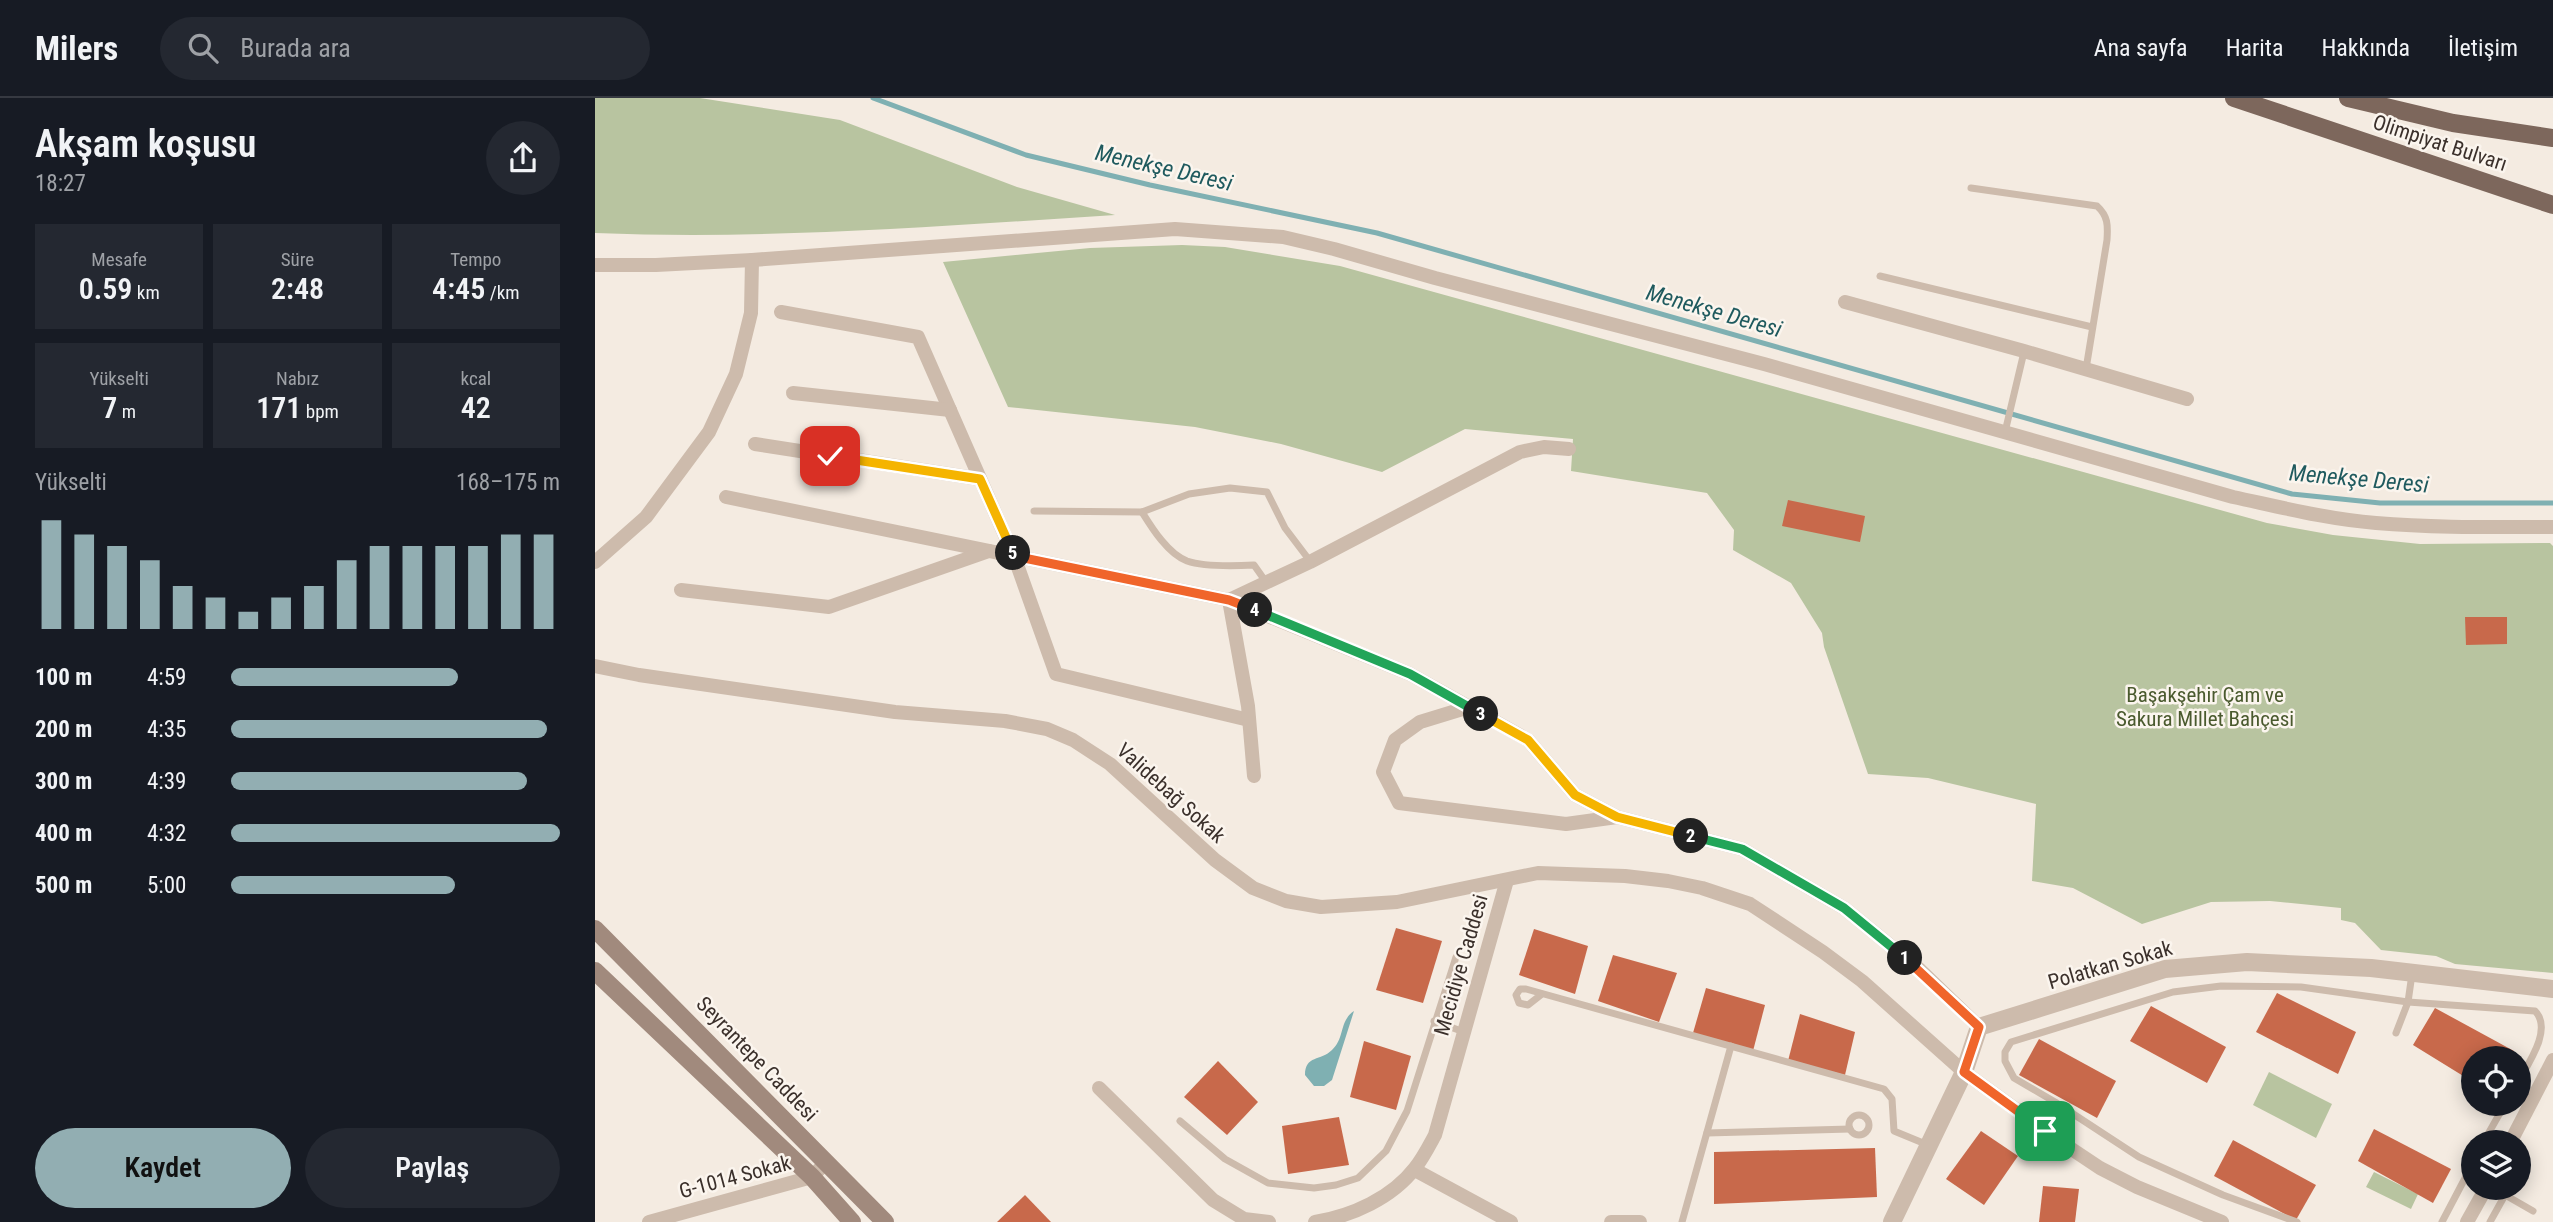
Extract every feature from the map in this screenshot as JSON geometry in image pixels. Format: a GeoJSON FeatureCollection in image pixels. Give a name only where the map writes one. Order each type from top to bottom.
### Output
{"type":"FeatureCollection","features":[{"type":"Feature","properties":{"kind":"main road","name":"Olimpiyat Bulvarı"},"geometry":{"type":"LineString","coordinates":[[2234,98],[2553,205]]}},
{"type":"Feature","properties":{"kind":"main road"},"geometry":{"type":"LineString","coordinates":[[2348,98],[2453,124],[2553,138]]}},
{"type":"Feature","properties":{"kind":"main road","name":"Seyrantepe Caddesi"},"geometry":{"type":"LineString","coordinates":[[595,929],[885,1222]]}},
{"type":"Feature","properties":{"kind":"main road"},"geometry":{"type":"LineString","coordinates":[[595,971],[811,1177],[852,1222]]}},
{"type":"Feature","properties":{"kind":"street"},"geometry":{"type":"LineString","coordinates":[[595,265],[752,260],[1175,229],[1283,237],[1334,248],[1435,278],[1764,364],[2233,497],[2374,523],[2553,527]]}},
{"type":"Feature","properties":{"kind":"street"},"geometry":{"type":"LineString","coordinates":[[595,562],[646,517],[709,432],[736,374],[751,313],[752,260]]}},
{"type":"Feature","properties":{"kind":"street"},"geometry":{"type":"LineString","coordinates":[[1845,302],[2187,399]]}},
{"type":"Feature","properties":{"kind":"street"},"geometry":{"type":"LineString","coordinates":[[781,312],[918,337],[1014,556],[1056,674],[1249,720]]}},
{"type":"Feature","properties":{"kind":"street"},"geometry":{"type":"LineString","coordinates":[[793,393],[950,410]]}},
{"type":"Feature","properties":{"kind":"street"},"geometry":{"type":"LineString","coordinates":[[755,444],[980,479]]}},
{"type":"Feature","properties":{"kind":"street"},"geometry":{"type":"LineString","coordinates":[[1229,600],[1310,562],[1520,452],[1544,447],[1569,449]]}},
{"type":"Feature","properties":{"kind":"street"},"geometry":{"type":"LineString","coordinates":[[726,497],[1229,600],[1410,674],[1528,740],[1575,795],[1617,817],[1742,849],[1844,908],[1920,970],[1979,1027],[1964,1072],[1892,1222]]}},
{"type":"Feature","properties":{"kind":"street"},"geometry":{"type":"LineString","coordinates":[[681,590],[829,607],[990,551]]}},
{"type":"Feature","properties":{"kind":"street"},"geometry":{"type":"LineString","coordinates":[[1229,600],[1249,720],[1254,776]]}},
{"type":"Feature","properties":{"kind":"street","name":"Validebağ Sokak"},"geometry":{"type":"LineString","coordinates":[[595,666],[639,675],[895,712],[1005,721],[1047,729],[1073,740],[1110,764],[1215,860],[1253,888],[1286,901],[1321,907],[1397,902],[1507,880]]}},
{"type":"Feature","properties":{"kind":"street"},"geometry":{"type":"LineString","coordinates":[[1469,707],[1420,722],[1395,740],[1383,772],[1399,803],[1566,824],[1617,817]]}},
{"type":"Feature","properties":{"kind":"street","name":"Mecidiye Caddesi"},"geometry":{"type":"LineString","coordinates":[[1315,1222],[1361,1209],[1387,1194],[1415,1170],[1435,1135],[1507,880],[1538,873],[1668,881],[1702,888],[1750,904],[1862,981],[1964,1072],[2057,1140],[2100,1168],[2182,1207],[2222,1222]]}},
{"type":"Feature","properties":{"kind":"street","name":"Polatkan Sokak"},"geometry":{"type":"LineString","coordinates":[[1979,1027],[2165,969],[2248,962],[2371,968],[2553,989]]}},
{"type":"Feature","properties":{"kind":"street"},"geometry":{"type":"LineString","coordinates":[[2516,1130],[2553,1060]]}},
{"type":"Feature","properties":{"kind":"street"},"geometry":{"type":"LineString","coordinates":[[1099,1088],[1213,1200],[1242,1221],[1269,1222]]}},
{"type":"Feature","properties":{"kind":"street","name":"G-1014 Sokak"},"geometry":{"type":"LineString","coordinates":[[649,1222],[811,1177],[827,1162]]}},
{"type":"Feature","properties":{"kind":"street"},"geometry":{"type":"LineString","coordinates":[[1415,1170],[1511,1222]]}},
{"type":"Feature","properties":{"kind":"street"},"geometry":{"type":"LineString","coordinates":[[2467,1222],[2479,1200]]}},
{"type":"Feature","properties":{"kind":"street"},"geometry":{"type":"LineString","coordinates":[[1611,1222],[1640,1222]]}},
{"type":"Feature","properties":{"kind":"lane"},"geometry":{"type":"LineString","coordinates":[[1971,188],[2097,206],[2104,213],[2108,225],[2107,240],[2086,369]]}},
{"type":"Feature","properties":{"kind":"lane"},"geometry":{"type":"LineString","coordinates":[[1880,276],[2092,327]]}},
{"type":"Feature","properties":{"kind":"lane"},"geometry":{"type":"LineString","coordinates":[[2004,433],[2024,351]]}},
{"type":"Feature","properties":{"kind":"lane"},"geometry":{"type":"LineString","coordinates":[[1034,511],[1142,512],[1189,494],[1230,488],[1267,492],[1285,528],[1310,562]]}},
{"type":"Feature","properties":{"kind":"lane"},"geometry":{"type":"LineString","coordinates":[[1142,512],[1157,537],[1185,561],[1228,566],[1254,565],[1266,582]]}},
{"type":"Feature","properties":{"kind":"lane"},"geometry":{"type":"LineString","coordinates":[[1180,1121],[1225,1158],[1268,1183],[1314,1188],[1358,1178],[1386,1151],[1407,1111],[1455,957]]}},
{"type":"Feature","properties":{"kind":"lane"},"geometry":{"type":"LineString","coordinates":[[2396,1033],[2409,1002],[2412,973]]}},
{"type":"Feature","properties":{"kind":"lane"},"geometry":{"type":"LineString","coordinates":[[2297,1222],[2223,1195],[2139,1157],[2055,1102],[2014,1079],[2005,1061],[2005,1052],[2011,1042],[2172,992],[2261,985],[2301,987],[2409,1002],[2535,1011],[2541,1016],[2544,1027],[2542,1040],[2531,1059]]}},
{"type":"Feature","properties":{"kind":"lane"},"geometry":{"type":"LineString","coordinates":[[1542,994],[1884,1089],[1892,1100],[1894,1131],[1929,1145]]}},
{"type":"Feature","properties":{"kind":"lane"},"geometry":{"type":"LineString","coordinates":[[1434,1021],[1464,1032]]}},
{"type":"Feature","properties":{"kind":"lane"},"geometry":{"type":"LineString","coordinates":[[1682,1222],[1731,1046]]}},
{"type":"Feature","properties":{"kind":"lane"},"geometry":{"type":"LineString","coordinates":[[1707,1133],[1850,1129]]}},
{"type":"Feature","properties":{"kind":"lane"},"geometry":{"type":"LineString","coordinates":[[2442,1222],[2461,1186]]}},
{"type":"Feature","properties":{"kind":"lane"},"geometry":{"type":"LineString","coordinates":[[2490,1222],[2502,1200]]}},
{"type":"Feature","properties":{"kind":"lane"},"geometry":{"type":"LineString","coordinates":[[2514,1200],[2533,1211]]}},
{"type":"Feature","properties":{"kind":"green space"},"geometry":{"type":"Polygon","coordinates":[[[595,98],[700,98],[840,120],[1017,187],[1115,215],[790,233],[595,233],[595,98]]]}},
{"type":"Feature","properties":{"kind":"green space","name":"Başakşehir Çam ve Sakura Millet Bahçesi"},"geometry":{"type":"Polygon","coordinates":[[[1182,245],[1225,247],[1340,266],[2267,523],[2333,535],[2420,544],[2550,543],[2553,546],[2553,973],[2455,964],[2436,956],[2381,950],[2355,923],[2341,920],[2341,908],[2270,901],[2211,902],[2142,924],[2073,888],[2032,881],[2036,804],[1928,778],[1868,774],[1824,647],[1822,633],[1791,583],[1733,550],[1734,530],[1707,493],[1571,471],[1573,439],[1465,429],[1382,472],[1281,444],[1195,427],[1008,407],[943,262],[1090,248],[1182,245]]]}},
{"type":"Feature","properties":{"kind":"green space"},"geometry":{"type":"Polygon","coordinates":[[[2269,1072],[2332,1104],[2316,1138],[2253,1105],[2269,1072]]]}},
{"type":"Feature","properties":{"kind":"green space"},"geometry":{"type":"Polygon","coordinates":[[[2374,1172],[2418,1194],[2411,1209],[2366,1187],[2374,1172]]]}},
{"type":"Feature","properties":{"kind":"water"},"geometry":{"type":"Polygon","coordinates":[[[1354,1011],[1332,1080],[1324,1086],[1314,1086],[1305,1075],[1308,1064],[1332,1050],[1339,1040],[1346,1020],[1354,1011]]]}},
{"type":"Feature","properties":{"kind":"building"},"geometry":{"type":"Polygon","coordinates":[[[1788,500],[1865,516],[1860,542],[1782,526],[1788,500]]]}},
{"type":"Feature","properties":{"kind":"building"},"geometry":{"type":"Polygon","coordinates":[[[2465,617],[2507,617],[2507,644],[2466,645],[2465,617]]]}},
{"type":"Feature","properties":{"kind":"building"},"geometry":{"type":"Polygon","coordinates":[[[1396,928],[1442,941],[1423,1003],[1376,990],[1396,928]]]}},
{"type":"Feature","properties":{"kind":"building"},"geometry":{"type":"Polygon","coordinates":[[[1534,929],[1588,946],[1575,994],[1519,975],[1534,929]]]}},
{"type":"Feature","properties":{"kind":"building"},"geometry":{"type":"Polygon","coordinates":[[[1613,955],[1677,973],[1659,1022],[1598,1001],[1613,955]]]}},
{"type":"Feature","properties":{"kind":"building"},"geometry":{"type":"Polygon","coordinates":[[[1706,988],[1765,1005],[1753,1051],[1693,1033],[1706,988]]]}},
{"type":"Feature","properties":{"kind":"building"},"geometry":{"type":"Polygon","coordinates":[[[2277,993],[2356,1032],[2338,1074],[2256,1032],[2277,993]]]}},
{"type":"Feature","properties":{"kind":"building"},"geometry":{"type":"Polygon","coordinates":[[[2151,1006],[2226,1047],[2207,1083],[2130,1041],[2151,1006]]]}},
{"type":"Feature","properties":{"kind":"building"},"geometry":{"type":"Polygon","coordinates":[[[2435,1008],[2505,1046],[2461,1046],[2461,1075],[2413,1045],[2435,1008]]]}},
{"type":"Feature","properties":{"kind":"building"},"geometry":{"type":"Polygon","coordinates":[[[1800,1014],[1855,1032],[1845,1075],[1788,1061],[1800,1014]]]}},
{"type":"Feature","properties":{"kind":"building"},"geometry":{"type":"Polygon","coordinates":[[[2039,1039],[2116,1081],[2097,1118],[2019,1075],[2039,1039]]]}},
{"type":"Feature","properties":{"kind":"building"},"geometry":{"type":"Polygon","coordinates":[[[1364,1041],[1411,1056],[1396,1110],[1350,1097],[1364,1041]]]}},
{"type":"Feature","properties":{"kind":"building"},"geometry":{"type":"Polygon","coordinates":[[[1218,1061],[1258,1102],[1227,1135],[1184,1097],[1218,1061]]]}},
{"type":"Feature","properties":{"kind":"building"},"geometry":{"type":"Polygon","coordinates":[[[1339,1117],[1349,1165],[1288,1174],[1282,1126],[1339,1117]]]}},
{"type":"Feature","properties":{"kind":"building"},"geometry":{"type":"Polygon","coordinates":[[[2374,1129],[2451,1169],[2433,1203],[2358,1161],[2374,1129]]]}},
{"type":"Feature","properties":{"kind":"building"},"geometry":{"type":"Polygon","coordinates":[[[1981,1131],[2018,1156],[1984,1205],[1946,1179],[1981,1131]]]}},
{"type":"Feature","properties":{"kind":"building"},"geometry":{"type":"Polygon","coordinates":[[[2233,1140],[2316,1185],[2296,1220],[2214,1176],[2233,1140]]]}},
{"type":"Feature","properties":{"kind":"building"},"geometry":{"type":"Polygon","coordinates":[[[1875,1148],[1877,1197],[1714,1204],[1714,1152],[1875,1148]]]}},
{"type":"Feature","properties":{"kind":"building"},"geometry":{"type":"Polygon","coordinates":[[[2043,1186],[2079,1189],[2075,1222],[2039,1222],[2043,1186]]]}},
{"type":"Feature","properties":{"kind":"building"},"geometry":{"type":"Polygon","coordinates":[[[1025,1195],[1051,1222],[997,1222],[1025,1195]]]}},
{"type":"Feature","properties":{"kind":"waterway","name":"Menekşe Deresi"},"geometry":{"type":"LineString","coordinates":[[873,98],[1026,155],[1150,185],[1377,233],[2292,494],[2380,503],[2553,503]]}},
{"type":"Feature","properties":{"kind":"route"},"geometry":{"type":"LineString","coordinates":[[830,456],[980,479],[1014,556],[1229,600],[1410,674],[1528,740],[1575,795],[1617,817],[1742,849],[1844,908],[1920,970],[1979,1027],[1964,1072],[2045,1131]]}}]}
